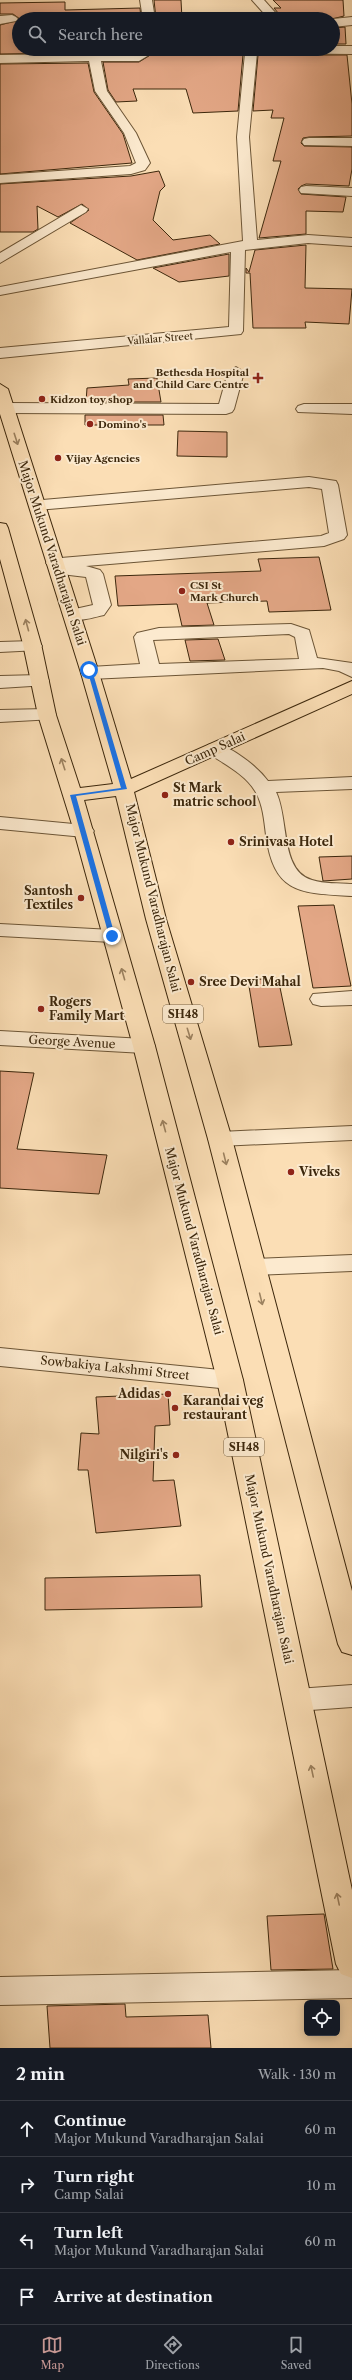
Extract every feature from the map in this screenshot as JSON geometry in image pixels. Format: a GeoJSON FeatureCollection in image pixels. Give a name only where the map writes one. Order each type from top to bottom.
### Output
{"type":"FeatureCollection","features":[{"type":"Feature","properties":{"kind":"main road","name":"Major Mukund Varadharajan Salai"},"geometry":{"type":"LineString","coordinates":[[3,398],[90,673],[124,789],[156,919],[220,1138],[352,1644]]}},
{"type":"Feature","properties":{"kind":"main road","name":"Major Mukund Varadharajan Salai"},"geometry":{"type":"LineString","coordinates":[[0,528],[33,646],[47,714],[84,831],[112,936],[144,1046],[230,1380],[352,1964]]}},
{"type":"Feature","properties":{"kind":"main road","name":"Camp Salai"},"geometry":{"type":"LineString","coordinates":[[73,795],[124,789],[352,687]]}},
{"type":"Feature","properties":{"kind":"street"},"geometry":{"type":"LineString","coordinates":[[146,0],[148,12]]}},
{"type":"Feature","properties":{"kind":"street"},"geometry":{"type":"LineString","coordinates":[[258,0],[269,12]]}},
{"type":"Feature","properties":{"kind":"street"},"geometry":{"type":"LineString","coordinates":[[340,22],[352,21]]}},
{"type":"Feature","properties":{"kind":"street"},"geometry":{"type":"LineString","coordinates":[[340,50],[352,50]]}},
{"type":"Feature","properties":{"kind":"street"},"geometry":{"type":"LineString","coordinates":[[0,59],[141,56]]}},
{"type":"Feature","properties":{"kind":"street"},"geometry":{"type":"LineString","coordinates":[[244,246],[243,137],[250,56]]}},
{"type":"Feature","properties":{"kind":"street"},"geometry":{"type":"LineString","coordinates":[[0,179],[131,170],[140,167],[144,163],[130,133],[102,91],[94,58]]}},
{"type":"Feature","properties":{"kind":"street"},"geometry":{"type":"LineString","coordinates":[[309,142],[352,142]]}},
{"type":"Feature","properties":{"kind":"street"},"geometry":{"type":"LineString","coordinates":[[306,190],[352,192]]}},
{"type":"Feature","properties":{"kind":"street"},"geometry":{"type":"LineString","coordinates":[[0,259],[80,208]]}},
{"type":"Feature","properties":{"kind":"street"},"geometry":{"type":"LineString","coordinates":[[0,290],[244,246],[308,239],[352,242]]}},
{"type":"Feature","properties":{"kind":"street","name":"Vallalar Street"},"geometry":{"type":"LineString","coordinates":[[0,353],[236,331],[244,246]]}},
{"type":"Feature","properties":{"kind":"street"},"geometry":{"type":"LineString","coordinates":[[3,398],[226,409],[236,372]]}},
{"type":"Feature","properties":{"kind":"street"},"geometry":{"type":"LineString","coordinates":[[304,409],[352,409]]}},
{"type":"Feature","properties":{"kind":"street"},"geometry":{"type":"LineString","coordinates":[[37,505],[309,482],[330,485],[338,535],[324,541],[56,566]]}},
{"type":"Feature","properties":{"kind":"street"},"geometry":{"type":"LineString","coordinates":[[56,566],[86,571],[96,577],[102,605],[100,609],[92,613],[72,615]]}},
{"type":"Feature","properties":{"kind":"street"},"geometry":{"type":"LineString","coordinates":[[152,669],[150,667],[144,635],[291,628],[303,634],[309,664]]}},
{"type":"Feature","properties":{"kind":"street"},"geometry":{"type":"LineString","coordinates":[[0,647],[33,646]]}},
{"type":"Feature","properties":{"kind":"street"},"geometry":{"type":"LineString","coordinates":[[90,673],[152,669],[309,664],[335,664],[344,666],[352,671]]}},
{"type":"Feature","properties":{"kind":"street"},"geometry":{"type":"LineString","coordinates":[[0,682],[40,681]]}},
{"type":"Feature","properties":{"kind":"street"},"geometry":{"type":"LineString","coordinates":[[0,716],[47,714]]}},
{"type":"Feature","properties":{"kind":"street"},"geometry":{"type":"LineString","coordinates":[[215,749],[254,776],[263,787],[274,816],[277,850],[282,868],[296,881],[305,885],[352,890]]}},
{"type":"Feature","properties":{"kind":"street"},"geometry":{"type":"LineString","coordinates":[[263,787],[352,783]]}},
{"type":"Feature","properties":{"kind":"street"},"geometry":{"type":"LineString","coordinates":[[0,823],[84,831]]}},
{"type":"Feature","properties":{"kind":"street"},"geometry":{"type":"LineString","coordinates":[[0,930],[112,936]]}},
{"type":"Feature","properties":{"kind":"street"},"geometry":{"type":"LineString","coordinates":[[321,999],[352,998]]}},
{"type":"Feature","properties":{"kind":"street","name":"George Avenue"},"geometry":{"type":"LineString","coordinates":[[0,1038],[144,1046]]}},
{"type":"Feature","properties":{"kind":"street"},"geometry":{"type":"LineString","coordinates":[[220,1138],[352,1133]]}},
{"type":"Feature","properties":{"kind":"street"},"geometry":{"type":"LineString","coordinates":[[253,1267],[352,1263]]}},
{"type":"Feature","properties":{"kind":"street","name":"Sowbakiya Lakshmi Street"},"geometry":{"type":"LineString","coordinates":[[0,1357],[230,1380]]}},
{"type":"Feature","properties":{"kind":"street"},"geometry":{"type":"LineString","coordinates":[[297,1700],[352,1696]]}},
{"type":"Feature","properties":{"kind":"street"},"geometry":{"type":"LineString","coordinates":[[0,1991],[352,1984]]}},
{"type":"Feature","properties":{"kind":"building"},"geometry":{"type":"Polygon","coordinates":[[[154,0],[181,0],[182,12],[155,12],[154,0]]]}},
{"type":"Feature","properties":{"kind":"building"},"geometry":{"type":"Polygon","coordinates":[[[273,0],[343,0],[344,16],[340,17],[340,12],[277,12],[274,8],[281,8],[273,0]]]}},
{"type":"Feature","properties":{"kind":"building"},"geometry":{"type":"Polygon","coordinates":[[[65,2],[65,10],[140,8],[140,12],[12,12],[12,14],[0,14],[0,3],[65,2]]]}},
{"type":"Feature","properties":{"kind":"building"},"geometry":{"type":"Polygon","coordinates":[[[12,22],[12,54],[0,54],[0,25],[12,22]]]}},
{"type":"Feature","properties":{"kind":"building"},"geometry":{"type":"Polygon","coordinates":[[[340,27],[345,27],[346,44],[340,44],[340,27]]]}},
{"type":"Feature","properties":{"kind":"building"},"geometry":{"type":"Polygon","coordinates":[[[347,55],[352,104],[352,136],[309,137],[303,138],[301,143],[304,146],[352,147],[352,169],[349,186],[306,184],[298,189],[301,194],[346,197],[343,212],[306,211],[306,234],[259,238],[281,161],[273,161],[284,118],[271,118],[273,110],[253,111],[258,56],[347,55]]]}},
{"type":"Feature","properties":{"kind":"building"},"geometry":{"type":"Polygon","coordinates":[[[149,56],[243,56],[238,111],[193,113],[186,89],[133,89],[137,101],[116,102],[108,90],[103,62],[139,62],[149,56]]]}},
{"type":"Feature","properties":{"kind":"building"},"geometry":{"type":"Polygon","coordinates":[[[88,63],[94,92],[123,134],[132,163],[0,174],[0,64],[88,63]]]}},
{"type":"Feature","properties":{"kind":"building"},"geometry":{"type":"Polygon","coordinates":[[[159,171],[165,186],[160,191],[153,220],[173,240],[210,235],[220,244],[137,260],[70,223],[89,210],[82,204],[58,217],[37,206],[38,229],[33,232],[0,232],[0,184],[131,176],[159,171]]]}},
{"type":"Feature","properties":{"kind":"building"},"geometry":{"type":"Polygon","coordinates":[[[306,245],[305,288],[352,289],[349,324],[305,322],[306,328],[253,328],[250,273],[246,273],[246,268],[249,272],[255,250],[306,245]]]}},
{"type":"Feature","properties":{"kind":"building"},"geometry":{"type":"Polygon","coordinates":[[[229,254],[229,276],[179,282],[153,268],[229,254]]]}},
{"type":"Feature","properties":{"kind":"building"},"geometry":{"type":"Polygon","coordinates":[[[157,378],[161,402],[86,402],[87,388],[129,385],[128,379],[157,378]]]}},
{"type":"Feature","properties":{"kind":"building"},"geometry":{"type":"Polygon","coordinates":[[[85,415],[163,415],[164,425],[85,425],[85,415]]]}},
{"type":"Feature","properties":{"kind":"building"},"geometry":{"type":"Polygon","coordinates":[[[178,431],[227,432],[227,457],[177,456],[178,431]]]}},
{"type":"Feature","properties":{"kind":"building"},"geometry":{"type":"Polygon","coordinates":[[[319,557],[331,610],[269,612],[267,601],[207,603],[214,625],[182,626],[177,604],[118,606],[115,576],[261,571],[258,559],[319,557]]]}},
{"type":"Feature","properties":{"kind":"building"},"geometry":{"type":"Polygon","coordinates":[[[218,639],[225,660],[190,661],[185,640],[218,639]]]}},
{"type":"Feature","properties":{"kind":"building"},"geometry":{"type":"Polygon","coordinates":[[[352,856],[352,879],[323,881],[319,857],[352,856]]]}},
{"type":"Feature","properties":{"kind":"building"},"geometry":{"type":"Polygon","coordinates":[[[334,905],[351,986],[313,988],[298,906],[334,905]]]}},
{"type":"Feature","properties":{"kind":"building"},"geometry":{"type":"Polygon","coordinates":[[[278,978],[292,1045],[259,1047],[248,980],[278,978]]]}},
{"type":"Feature","properties":{"kind":"building"},"geometry":{"type":"Polygon","coordinates":[[[0,1071],[34,1073],[17,1149],[107,1155],[99,1194],[0,1188],[0,1071]]]}},
{"type":"Feature","properties":{"kind":"building"},"geometry":{"type":"Polygon","coordinates":[[[168,1394],[170,1425],[155,1426],[153,1481],[174,1480],[181,1526],[96,1533],[88,1470],[78,1470],[81,1433],[99,1434],[96,1397],[168,1394]]]}},
{"type":"Feature","properties":{"kind":"building"},"geometry":{"type":"Polygon","coordinates":[[[200,1575],[202,1607],[45,1610],[45,1578],[200,1575]]]}},
{"type":"Feature","properties":{"kind":"building"},"geometry":{"type":"Polygon","coordinates":[[[324,1914],[333,1969],[271,1970],[267,1916],[324,1914]]]}},
{"type":"Feature","properties":{"kind":"building"},"geometry":{"type":"Polygon","coordinates":[[[125,2004],[126,2017],[208,2015],[211,2048],[50,2048],[47,2006],[125,2004]]]}},
{"type":"Feature","properties":{"kind":"place","name":"Bethesda Hospital and Child Care Centre"},"geometry":{"type":"Point","coordinates":[258,378]}},
{"type":"Feature","properties":{"kind":"place","name":"Kidzon toy shop"},"geometry":{"type":"Point","coordinates":[42,399]}},
{"type":"Feature","properties":{"kind":"place","name":"Domino's"},"geometry":{"type":"Point","coordinates":[90,424]}},
{"type":"Feature","properties":{"kind":"place","name":"Vijay Agencies"},"geometry":{"type":"Point","coordinates":[58,458]}},
{"type":"Feature","properties":{"kind":"place","name":"CSI St Mark Church"},"geometry":{"type":"Point","coordinates":[182,591]}},
{"type":"Feature","properties":{"kind":"place","name":"St Mark matric school"},"geometry":{"type":"Point","coordinates":[165,795]}},
{"type":"Feature","properties":{"kind":"place","name":"Srinivasa Hotel"},"geometry":{"type":"Point","coordinates":[231,842]}},
{"type":"Feature","properties":{"kind":"place","name":"Santosh Textiles"},"geometry":{"type":"Point","coordinates":[81,898]}},
{"type":"Feature","properties":{"kind":"place","name":"Sree Devi Mahal"},"geometry":{"type":"Point","coordinates":[191,982]}},
{"type":"Feature","properties":{"kind":"place","name":"Rogers Family Mart"},"geometry":{"type":"Point","coordinates":[41,1009]}},
{"type":"Feature","properties":{"kind":"place","name":"Viveks"},"geometry":{"type":"Point","coordinates":[291,1172]}},
{"type":"Feature","properties":{"kind":"place","name":"Adidas"},"geometry":{"type":"Point","coordinates":[168,1394]}},
{"type":"Feature","properties":{"kind":"place","name":"Karandai veg restaurant"},"geometry":{"type":"Point","coordinates":[175,1408]}},
{"type":"Feature","properties":{"kind":"place","name":"Nilgiri's"},"geometry":{"type":"Point","coordinates":[176,1455]}},
{"type":"Feature","properties":{"kind":"route"},"geometry":{"type":"LineString","coordinates":[[89,670],[124,789],[73,795],[112,936]]}}]}
